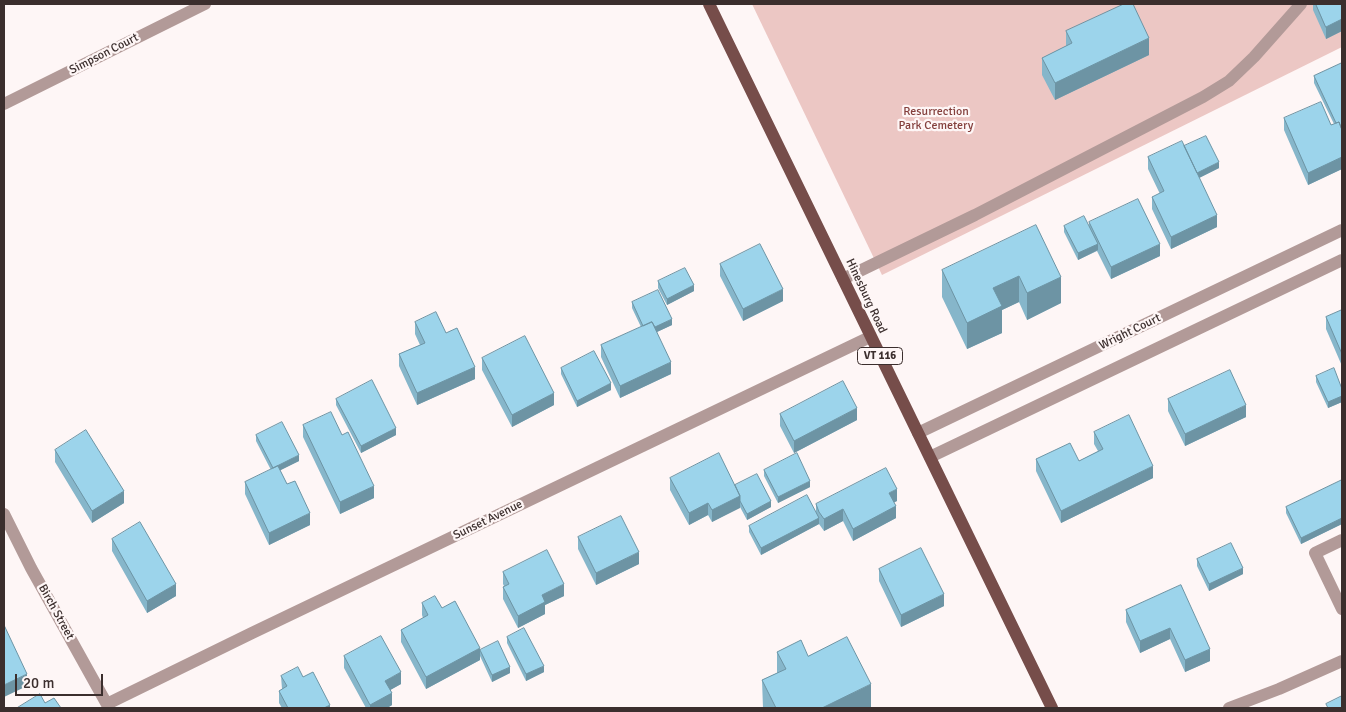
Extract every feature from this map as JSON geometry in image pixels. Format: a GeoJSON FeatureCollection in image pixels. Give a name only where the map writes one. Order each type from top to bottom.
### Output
{"type":"FeatureCollection","features":[{"type":"Feature","properties":{"kind":"main road","name":"Hinesburg Road"},"geometry":{"type":"LineString","coordinates":[[709,4],[930,457],[1048,707]]}},
{"type":"Feature","properties":{"kind":"street","name":"Simpson Court"},"geometry":{"type":"LineString","coordinates":[[4,104],[205,4]]}},
{"type":"Feature","properties":{"kind":"street"},"geometry":{"type":"LineString","coordinates":[[843,279],[975,215],[1203,97],[1229,81],[1242,69],[1301,4]]}},
{"type":"Feature","properties":{"kind":"street","name":"Wright Court"},"geometry":{"type":"LineString","coordinates":[[918,433],[1342,230]]}},
{"type":"Feature","properties":{"kind":"street"},"geometry":{"type":"LineString","coordinates":[[930,457],[1342,260]]}},
{"type":"Feature","properties":{"kind":"street","name":"Sunset Avenue"},"geometry":{"type":"LineString","coordinates":[[108,706],[252,633],[870,337]]}},
{"type":"Feature","properties":{"kind":"street","name":"Birch Street"},"geometry":{"type":"LineString","coordinates":[[4,514],[31,568],[108,706]]}},
{"type":"Feature","properties":{"kind":"street"},"geometry":{"type":"LineString","coordinates":[[1342,540],[1315,553],[1342,609]]}},
{"type":"Feature","properties":{"kind":"street"},"geometry":{"type":"LineString","coordinates":[[1229,708],[1279,689],[1342,661]]}},
{"type":"Feature","properties":{"kind":"green space","name":"Resurrection Park Cemetery"},"geometry":{"type":"Polygon","coordinates":[[[752,4],[1342,4],[1342,47],[882,275],[752,4]]]}},
{"type":"Feature","properties":{"kind":"building"},"geometry":{"type":"Polygon","coordinates":[[[1124,4],[1133,4],[1149,38],[1055,83],[1042,58],[1072,43],[1066,31],[1124,4]]]}},
{"type":"Feature","properties":{"kind":"building"},"geometry":{"type":"Polygon","coordinates":[[[1316,4],[1342,4],[1342,19],[1326,27],[1316,4]]]}},
{"type":"Feature","properties":{"kind":"building"},"geometry":{"type":"Polygon","coordinates":[[[1342,63],[1342,130],[1339,122],[1336,123],[1314,76],[1342,63]]]}},
{"type":"Feature","properties":{"kind":"building"},"geometry":{"type":"Polygon","coordinates":[[[1321,102],[1331,125],[1339,122],[1342,130],[1342,157],[1308,173],[1284,118],[1321,102]]]}},
{"type":"Feature","properties":{"kind":"building"},"geometry":{"type":"Polygon","coordinates":[[[1206,136],[1219,162],[1197,173],[1184,146],[1206,136]]]}},
{"type":"Feature","properties":{"kind":"building"},"geometry":{"type":"Polygon","coordinates":[[[1182,141],[1217,215],[1171,237],[1152,197],[1164,191],[1148,157],[1182,141]]]}},
{"type":"Feature","properties":{"kind":"building"},"geometry":{"type":"Polygon","coordinates":[[[1138,199],[1160,244],[1111,267],[1089,222],[1138,199]]]}},
{"type":"Feature","properties":{"kind":"building"},"geometry":{"type":"Polygon","coordinates":[[[1084,216],[1098,244],[1078,253],[1064,226],[1084,216]]]}},
{"type":"Feature","properties":{"kind":"building"},"geometry":{"type":"Polygon","coordinates":[[[1036,225],[1061,277],[1027,293],[1019,276],[993,288],[1002,306],[967,323],[942,270],[1036,225]]]}},
{"type":"Feature","properties":{"kind":"building"},"geometry":{"type":"Polygon","coordinates":[[[760,244],[783,289],[743,309],[720,264],[760,244]]]}},
{"type":"Feature","properties":{"kind":"building"},"geometry":{"type":"Polygon","coordinates":[[[685,268],[694,285],[667,299],[658,281],[685,268]]]}},
{"type":"Feature","properties":{"kind":"building"},"geometry":{"type":"Polygon","coordinates":[[[658,290],[672,319],[655,327],[652,322],[643,326],[632,302],[658,290]]]}},
{"type":"Feature","properties":{"kind":"building"},"geometry":{"type":"Polygon","coordinates":[[[1342,310],[1342,354],[1326,317],[1342,310]]]}},
{"type":"Feature","properties":{"kind":"building"},"geometry":{"type":"Polygon","coordinates":[[[436,312],[446,333],[457,328],[475,367],[417,393],[399,354],[425,343],[415,322],[436,312]]]}},
{"type":"Feature","properties":{"kind":"building"},"geometry":{"type":"Polygon","coordinates":[[[652,322],[671,362],[620,386],[601,345],[652,322]]]}},
{"type":"Feature","properties":{"kind":"building"},"geometry":{"type":"Polygon","coordinates":[[[525,336],[554,393],[512,415],[482,358],[525,336]]]}},
{"type":"Feature","properties":{"kind":"building"},"geometry":{"type":"Polygon","coordinates":[[[594,351],[611,383],[577,401],[561,368],[594,351]]]}},
{"type":"Feature","properties":{"kind":"building"},"geometry":{"type":"Polygon","coordinates":[[[1334,368],[1342,389],[1342,396],[1328,402],[1316,376],[1334,368]]]}},
{"type":"Feature","properties":{"kind":"building"},"geometry":{"type":"Polygon","coordinates":[[[1230,370],[1246,405],[1185,434],[1168,399],[1230,370]]]}},
{"type":"Feature","properties":{"kind":"building"},"geometry":{"type":"Polygon","coordinates":[[[372,380],[396,428],[361,446],[336,399],[372,380]]]}},
{"type":"Feature","properties":{"kind":"building"},"geometry":{"type":"Polygon","coordinates":[[[843,381],[857,408],[794,441],[780,414],[843,381]]]}},
{"type":"Feature","properties":{"kind":"building"},"geometry":{"type":"Polygon","coordinates":[[[331,412],[342,435],[348,432],[374,486],[340,502],[303,425],[331,412]]]}},
{"type":"Feature","properties":{"kind":"building"},"geometry":{"type":"Polygon","coordinates":[[[1129,415],[1153,466],[1061,511],[1036,459],[1070,443],[1079,461],[1103,449],[1094,432],[1129,415]]]}},
{"type":"Feature","properties":{"kind":"building"},"geometry":{"type":"Polygon","coordinates":[[[282,422],[299,455],[273,468],[256,435],[282,422]]]}},
{"type":"Feature","properties":{"kind":"building"},"geometry":{"type":"Polygon","coordinates":[[[86,430],[124,491],[92,511],[55,450],[86,430]]]}},
{"type":"Feature","properties":{"kind":"building"},"geometry":{"type":"Polygon","coordinates":[[[719,453],[740,496],[712,510],[708,503],[689,513],[670,478],[719,453]]]}},
{"type":"Feature","properties":{"kind":"building"},"geometry":{"type":"Polygon","coordinates":[[[797,453],[810,481],[778,497],[764,470],[797,453]]]}},
{"type":"Feature","properties":{"kind":"building"},"geometry":{"type":"Polygon","coordinates":[[[278,466],[287,484],[295,481],[310,513],[269,533],[245,482],[278,466]]]}},
{"type":"Feature","properties":{"kind":"building"},"geometry":{"type":"Polygon","coordinates":[[[886,468],[897,489],[889,493],[896,506],[853,529],[843,509],[824,519],[816,504],[886,468]]]}},
{"type":"Feature","properties":{"kind":"building"},"geometry":{"type":"Polygon","coordinates":[[[757,474],[771,501],[747,514],[735,485],[757,474]]]}},
{"type":"Feature","properties":{"kind":"building"},"geometry":{"type":"Polygon","coordinates":[[[1342,480],[1342,518],[1301,538],[1286,507],[1342,480]]]}},
{"type":"Feature","properties":{"kind":"building"},"geometry":{"type":"Polygon","coordinates":[[[807,495],[819,518],[761,548],[749,526],[807,495]]]}},
{"type":"Feature","properties":{"kind":"building"},"geometry":{"type":"Polygon","coordinates":[[[621,516],[639,552],[596,573],[578,537],[621,516]]]}},
{"type":"Feature","properties":{"kind":"building"},"geometry":{"type":"Polygon","coordinates":[[[140,522],[176,584],[147,601],[112,539],[140,522]]]}},
{"type":"Feature","properties":{"kind":"building"},"geometry":{"type":"Polygon","coordinates":[[[1231,543],[1243,568],[1209,584],[1197,559],[1231,543]]]}},
{"type":"Feature","properties":{"kind":"building"},"geometry":{"type":"Polygon","coordinates":[[[921,548],[944,594],[901,615],[879,569],[921,548]]]}},
{"type":"Feature","properties":{"kind":"building"},"geometry":{"type":"Polygon","coordinates":[[[547,550],[564,584],[542,595],[545,602],[518,616],[503,587],[509,584],[503,572],[547,550]]]}},
{"type":"Feature","properties":{"kind":"building"},"geometry":{"type":"Polygon","coordinates":[[[1181,585],[1210,649],[1185,660],[1170,628],[1140,641],[1126,610],[1181,585]]]}},
{"type":"Feature","properties":{"kind":"building"},"geometry":{"type":"Polygon","coordinates":[[[435,596],[442,608],[455,601],[480,648],[426,677],[401,630],[428,615],[422,603],[435,596]]]}},
{"type":"Feature","properties":{"kind":"building"},"geometry":{"type":"Polygon","coordinates":[[[4,625],[27,674],[4,685],[4,625]]]}},
{"type":"Feature","properties":{"kind":"building"},"geometry":{"type":"Polygon","coordinates":[[[524,628],[544,666],[526,674],[507,637],[524,628]]]}},
{"type":"Feature","properties":{"kind":"building"},"geometry":{"type":"Polygon","coordinates":[[[381,636],[401,672],[385,681],[392,693],[370,705],[344,656],[381,636]]]}},
{"type":"Feature","properties":{"kind":"building"},"geometry":{"type":"Polygon","coordinates":[[[847,637],[871,684],[822,708],[776,708],[762,680],[786,669],[777,652],[801,640],[808,656],[847,637]]]}},
{"type":"Feature","properties":{"kind":"building"},"geometry":{"type":"Polygon","coordinates":[[[498,641],[510,667],[492,675],[480,650],[498,641]]]}},
{"type":"Feature","properties":{"kind":"building"},"geometry":{"type":"Polygon","coordinates":[[[298,667],[303,677],[313,672],[330,705],[324,708],[288,708],[279,691],[287,686],[281,676],[298,667]]]}},
{"type":"Feature","properties":{"kind":"building"},"geometry":{"type":"Polygon","coordinates":[[[40,694],[45,703],[54,698],[61,708],[17,708],[40,694]]]}},
{"type":"Feature","properties":{"kind":"building"},"geometry":{"type":"Polygon","coordinates":[[[1342,696],[1342,708],[1328,708],[1326,704],[1342,696]]]}}]}
